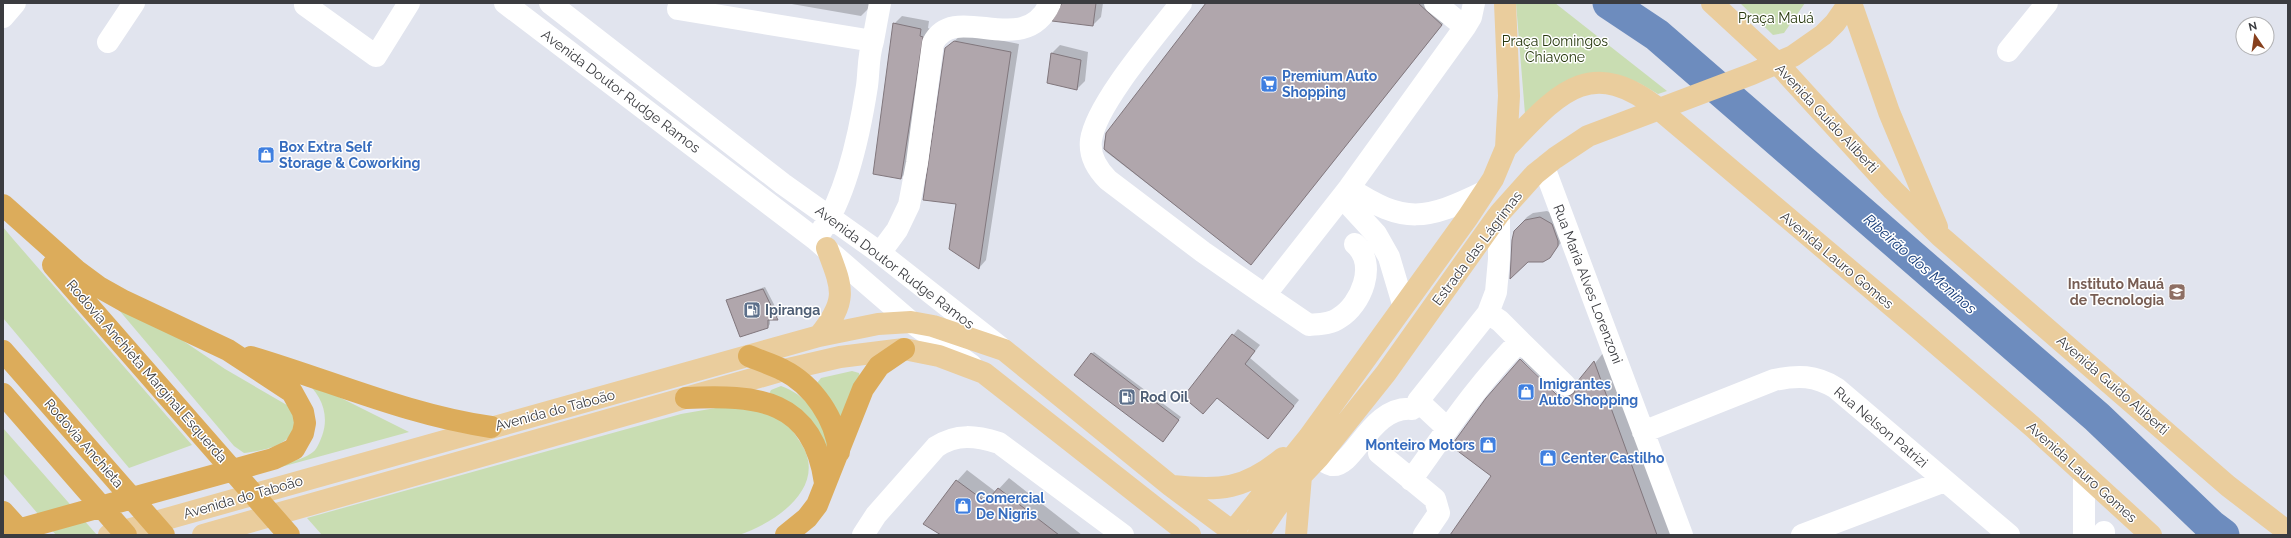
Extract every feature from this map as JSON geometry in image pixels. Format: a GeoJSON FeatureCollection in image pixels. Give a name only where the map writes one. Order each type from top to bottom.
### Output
{"type":"FeatureCollection","features":[{"type":"Feature","properties":{"kind":"highway"},"geometry":{"type":"LineString","coordinates":[[3,205],[76,270],[99,287],[124,301],[228,350],[287,388],[299,401],[303,412],[305,427],[302,438],[294,449],[273,459],[3,534]]}},
{"type":"Feature","properties":{"kind":"highway","name":"Rodovia Anchieta Marginal Esquerda"},"geometry":{"type":"LineString","coordinates":[[3,208],[212,444],[289,535]]}},
{"type":"Feature","properties":{"kind":"highway"},"geometry":{"type":"LineString","coordinates":[[786,535],[812,511],[839,452],[859,400],[870,378],[884,362],[904,349]]}},
{"type":"Feature","properties":{"kind":"highway"},"geometry":{"type":"LineString","coordinates":[[228,350],[314,376],[408,410],[454,422],[491,427]]}},
{"type":"Feature","properties":{"kind":"highway","name":"Rodovia Anchieta"},"geometry":{"type":"LineString","coordinates":[[3,351],[164,535]]}},
{"type":"Feature","properties":{"kind":"highway"},"geometry":{"type":"LineString","coordinates":[[748,356],[784,370],[802,384],[824,410],[834,426],[839,452]]}},
{"type":"Feature","properties":{"kind":"highway","name":"Rodovia Anchieta"},"geometry":{"type":"LineString","coordinates":[[3,394],[126,535]]}},
{"type":"Feature","properties":{"kind":"highway"},"geometry":{"type":"LineString","coordinates":[[686,398],[739,397],[773,404],[782,409],[795,418],[806,431],[820,460],[825,483]]}},
{"type":"Feature","properties":{"kind":"highway"},"geometry":{"type":"LineString","coordinates":[[3,512],[24,535]]}},
{"type":"Feature","properties":{"kind":"main road","name":"Estrada das Lágrimas"},"geometry":{"type":"LineString","coordinates":[[1233,534],[1309,437],[1484,192],[1498,168],[1506,148],[1509,96],[1505,3]]}},
{"type":"Feature","properties":{"kind":"main road","name":"Avenida Guido Aliberti"},"geometry":{"type":"LineString","coordinates":[[1712,3],[1777,63],[1893,190],[1940,236],[2228,486],[2288,532]]}},
{"type":"Feature","properties":{"kind":"main road","name":"Estrada das Lágrimas"},"geometry":{"type":"LineString","coordinates":[[1258,535],[1276,508],[1301,476],[1386,373],[1499,214],[1527,182],[1544,167],[1588,136],[1752,74],[1793,56],[1823,35],[1835,23],[1850,3]]}},
{"type":"Feature","properties":{"kind":"main road","name":"Avenida Guido Aliberti"},"geometry":{"type":"LineString","coordinates":[[1850,3],[1888,112],[1940,236]]}},
{"type":"Feature","properties":{"kind":"main road","name":"Avenida Lauro Gomes"},"geometry":{"type":"LineString","coordinates":[[1506,148],[1549,105],[1572,89],[1586,85],[1606,82],[1621,85],[1667,107],[2084,474],[2151,535]]}},
{"type":"Feature","properties":{"kind":"main road"},"geometry":{"type":"LineString","coordinates":[[818,336],[838,309],[840,297],[837,274],[821,244]]}},
{"type":"Feature","properties":{"kind":"main road","name":"Avenida do Taboão"},"geometry":{"type":"LineString","coordinates":[[109,535],[818,336],[878,324],[911,322],[933,326],[1004,350]]}},
{"type":"Feature","properties":{"kind":"main road","name":"Avenida do Taboão"},"geometry":{"type":"LineString","coordinates":[[203,535],[784,370],[840,358],[904,349],[939,356],[984,373]]}},
{"type":"Feature","properties":{"kind":"main road","name":"Avenida Doutor Rudge Ramos"},"geometry":{"type":"LineString","coordinates":[[1004,350],[1171,486],[1233,534]]}},
{"type":"Feature","properties":{"kind":"main road","name":"Avenida Doutor Rudge Ramos"},"geometry":{"type":"LineString","coordinates":[[984,373],[1190,535]]}},
{"type":"Feature","properties":{"kind":"main road"},"geometry":{"type":"LineString","coordinates":[[1171,486],[1210,490],[1227,488],[1241,484],[1271,468],[1309,437]]}},
{"type":"Feature","properties":{"kind":"main road"},"geometry":{"type":"LineString","coordinates":[[1296,535],[1301,476]]}},
{"type":"Feature","properties":{"kind":"street"},"geometry":{"type":"LineString","coordinates":[[3,17],[15,3]]}},
{"type":"Feature","properties":{"kind":"street"},"geometry":{"type":"LineString","coordinates":[[108,42],[134,3]]}},
{"type":"Feature","properties":{"kind":"street"},"geometry":{"type":"LineString","coordinates":[[305,5],[376,56],[409,3]]}},
{"type":"Feature","properties":{"kind":"street","name":"Avenida Doutor Rudge Ramos"},"geometry":{"type":"LineString","coordinates":[[505,3],[821,244],[911,322],[984,373]]}},
{"type":"Feature","properties":{"kind":"street","name":"Avenida Doutor Rudge Ramos"},"geometry":{"type":"LineString","coordinates":[[550,3],[830,218],[880,253],[1004,350]]}},
{"type":"Feature","properties":{"kind":"street"},"geometry":{"type":"LineString","coordinates":[[821,244],[830,218],[838,202],[852,155],[867,86],[869,51],[873,41],[880,3]]}},
{"type":"Feature","properties":{"kind":"street"},"geometry":{"type":"LineString","coordinates":[[880,253],[898,230],[909,205],[917,163],[933,43],[938,34],[947,27],[957,25],[1012,29],[1024,27],[1039,20],[1050,3]]}},
{"type":"Feature","properties":{"kind":"street"},"geometry":{"type":"LineString","coordinates":[[1181,3],[1107,102],[1096,122],[1091,141],[1093,158],[1098,170],[1108,180],[1202,252],[1309,325],[1332,322],[1340,318],[1352,306],[1363,287],[1366,274],[1361,252],[1355,244]]}},
{"type":"Feature","properties":{"kind":"street"},"geometry":{"type":"LineString","coordinates":[[1435,3],[1465,27]]}},
{"type":"Feature","properties":{"kind":"street"},"geometry":{"type":"LineString","coordinates":[[1265,295],[1345,193],[1465,27],[1471,17],[1474,3]]}},
{"type":"Feature","properties":{"kind":"street"},"geometry":{"type":"LineString","coordinates":[[2008,51],[2048,3]]}},
{"type":"Feature","properties":{"kind":"street"},"geometry":{"type":"LineString","coordinates":[[678,9],[873,41]]}},
{"type":"Feature","properties":{"kind":"street","name":"Rua Maria Alves Lorenzoni"},"geometry":{"type":"LineString","coordinates":[[1544,167],[1682,535]]}},
{"type":"Feature","properties":{"kind":"street"},"geometry":{"type":"LineString","coordinates":[[1345,193],[1404,215],[1425,214],[1453,207],[1484,192]]}},
{"type":"Feature","properties":{"kind":"street"},"geometry":{"type":"LineString","coordinates":[[1345,193],[1376,234],[1389,257],[1403,304]]}},
{"type":"Feature","properties":{"kind":"street"},"geometry":{"type":"LineString","coordinates":[[1448,429],[1418,401],[1488,313],[1496,292],[1500,260],[1499,214]]}},
{"type":"Feature","properties":{"kind":"street"},"geometry":{"type":"LineString","coordinates":[[1488,313],[1500,321],[1565,385]]}},
{"type":"Feature","properties":{"kind":"street"},"geometry":{"type":"LineString","coordinates":[[1411,480],[1448,429],[1507,354],[1520,341]]}},
{"type":"Feature","properties":{"kind":"street","name":"Rua Nelson Patrizi"},"geometry":{"type":"LineString","coordinates":[[1643,432],[1774,380],[1792,376],[1807,376],[1822,380],[1836,388],[2009,535]]}},
{"type":"Feature","properties":{"kind":"street"},"geometry":{"type":"LineString","coordinates":[[1318,457],[1332,465],[1338,464],[1345,459],[1370,430],[1388,414],[1398,409],[1412,409]]}},
{"type":"Feature","properties":{"kind":"street"},"geometry":{"type":"LineString","coordinates":[[863,535],[881,509],[936,447],[947,440],[964,436],[981,437],[998,443],[1123,535]]}},
{"type":"Feature","properties":{"kind":"street"},"geometry":{"type":"LineString","coordinates":[[1379,454],[1411,480],[1428,491],[1439,506],[1439,513],[1424,535]]}},
{"type":"Feature","properties":{"kind":"street"},"geometry":{"type":"LineString","coordinates":[[2084,474],[2097,534]]}},
{"type":"Feature","properties":{"kind":"street"},"geometry":{"type":"LineString","coordinates":[[1802,535],[1945,481]]}},
{"type":"Feature","properties":{"kind":"green space","name":"Praça Domingos Chiavone"},"geometry":{"type":"Polygon","coordinates":[[[1516,3],[1555,3],[1667,91],[1658,94],[1639,83],[1621,77],[1525,114],[1516,3]]]}},
{"type":"Feature","properties":{"kind":"green space","name":"Praça Mauá"},"geometry":{"type":"Polygon","coordinates":[[[1740,3],[1805,3],[1784,33],[1773,35],[1740,3]]]}},
{"type":"Feature","properties":{"kind":"green space"},"geometry":{"type":"Polygon","coordinates":[[[3,227],[192,445],[129,468],[3,318],[3,227]]]}},
{"type":"Feature","properties":{"kind":"green space"},"geometry":{"type":"Polygon","coordinates":[[[113,303],[167,330],[225,369],[292,408],[294,424],[288,438],[275,446],[251,452],[244,453],[234,446],[113,303]]]}},
{"type":"Feature","properties":{"kind":"green space"},"geometry":{"type":"Polygon","coordinates":[[[852,371],[859,373],[860,377],[843,422],[817,383],[821,378],[852,371]]]}},
{"type":"Feature","properties":{"kind":"green space"},"geometry":{"type":"Polygon","coordinates":[[[303,379],[409,432],[259,473],[257,470],[294,461],[308,455],[317,447],[324,428],[324,412],[315,391],[303,379]]]}},
{"type":"Feature","properties":{"kind":"green space"},"geometry":{"type":"Polygon","coordinates":[[[781,386],[797,394],[810,406],[820,419],[830,434],[827,450],[769,394],[771,390],[781,386]]]}},
{"type":"Feature","properties":{"kind":"green space"},"geometry":{"type":"Polygon","coordinates":[[[727,406],[756,410],[770,414],[785,421],[793,431],[807,456],[809,471],[805,486],[796,499],[784,511],[754,529],[739,535],[322,535],[307,518],[681,414],[727,406]]]}},
{"type":"Feature","properties":{"kind":"green space"},"geometry":{"type":"Polygon","coordinates":[[[3,428],[97,535],[56,535],[3,473],[3,428]]]}},
{"type":"Feature","properties":{"kind":"building"},"geometry":{"type":"Polygon","coordinates":[[[1062,3],[1096,3],[1093,26],[1052,21],[1062,3]]]}},
{"type":"Feature","properties":{"kind":"building","name":"Premium Auto Shopping"},"geometry":{"type":"Polygon","coordinates":[[[1206,3],[1418,3],[1442,25],[1251,265],[1104,149],[1106,133],[1206,3]]]}},
{"type":"Feature","properties":{"kind":"building"},"geometry":{"type":"Polygon","coordinates":[[[893,23],[921,29],[920,36],[923,37],[901,179],[873,174],[893,23]]]}},
{"type":"Feature","properties":{"kind":"building"},"geometry":{"type":"Polygon","coordinates":[[[954,41],[1011,52],[979,269],[949,249],[956,204],[923,200],[945,48],[954,41]]]}},
{"type":"Feature","properties":{"kind":"building"},"geometry":{"type":"Polygon","coordinates":[[[1051,53],[1081,60],[1077,90],[1047,83],[1051,53]]]}},
{"type":"Feature","properties":{"kind":"building"},"geometry":{"type":"Polygon","coordinates":[[[1540,217],[1552,224],[1558,241],[1558,246],[1550,258],[1543,262],[1528,262],[1510,279],[1512,240],[1514,231],[1525,220],[1540,217]]]}},
{"type":"Feature","properties":{"kind":"building","name":"Ipiranga"},"geometry":{"type":"Polygon","coordinates":[[[763,289],[778,320],[768,320],[768,328],[740,337],[726,300],[763,289]]]}},
{"type":"Feature","properties":{"kind":"building"},"geometry":{"type":"Polygon","coordinates":[[[1232,334],[1255,351],[1245,364],[1294,406],[1268,439],[1217,398],[1203,414],[1183,397],[1232,334]]]}},
{"type":"Feature","properties":{"kind":"building","name":"Rod Oil"},"geometry":{"type":"Polygon","coordinates":[[[1091,353],[1179,420],[1163,442],[1074,375],[1091,353]]]}},
{"type":"Feature","properties":{"kind":"building","name":"Center Castilho"},"geometry":{"type":"Polygon","coordinates":[[[1520,359],[1556,394],[1565,398],[1574,393],[1577,382],[1594,361],[1657,535],[1450,535],[1491,476],[1451,446],[1486,398],[1520,359]]]}},
{"type":"Feature","properties":{"kind":"building","name":"Comercial De Nigris"},"geometry":{"type":"Polygon","coordinates":[[[956,480],[986,502],[998,488],[1059,535],[941,535],[923,524],[956,480]]]}},
{"type":"Feature","properties":{"kind":"waterway","name":"Ribeirão dos Meninos"},"geometry":{"type":"LineString","coordinates":[[1609,3],[1657,35],[2097,417],[2211,526],[2223,535]]}},
{"type":"Feature","properties":{"kind":"place","name":"Premium Auto Shopping"},"geometry":{"type":"Point","coordinates":[1269,84]}},
{"type":"Feature","properties":{"kind":"place","name":"Box Extra Self Storage & Coworking"},"geometry":{"type":"Point","coordinates":[266,155]}},
{"type":"Feature","properties":{"kind":"place","name":"Instituto Mauá de Tecnologia"},"geometry":{"type":"Point","coordinates":[2177,292]}},
{"type":"Feature","properties":{"kind":"place","name":"Ipiranga"},"geometry":{"type":"Point","coordinates":[752,310]}},
{"type":"Feature","properties":{"kind":"place","name":"Imigrantes Auto Shopping"},"geometry":{"type":"Point","coordinates":[1526,392]}},
{"type":"Feature","properties":{"kind":"place","name":"Rod Oil"},"geometry":{"type":"Point","coordinates":[1127,397]}},
{"type":"Feature","properties":{"kind":"place","name":"Monteiro Motors"},"geometry":{"type":"Point","coordinates":[1488,445]}},
{"type":"Feature","properties":{"kind":"place","name":"Center Castilho"},"geometry":{"type":"Point","coordinates":[1548,458]}},
{"type":"Feature","properties":{"kind":"place","name":"Comercial De Nigris"},"geometry":{"type":"Point","coordinates":[963,506]}}]}
